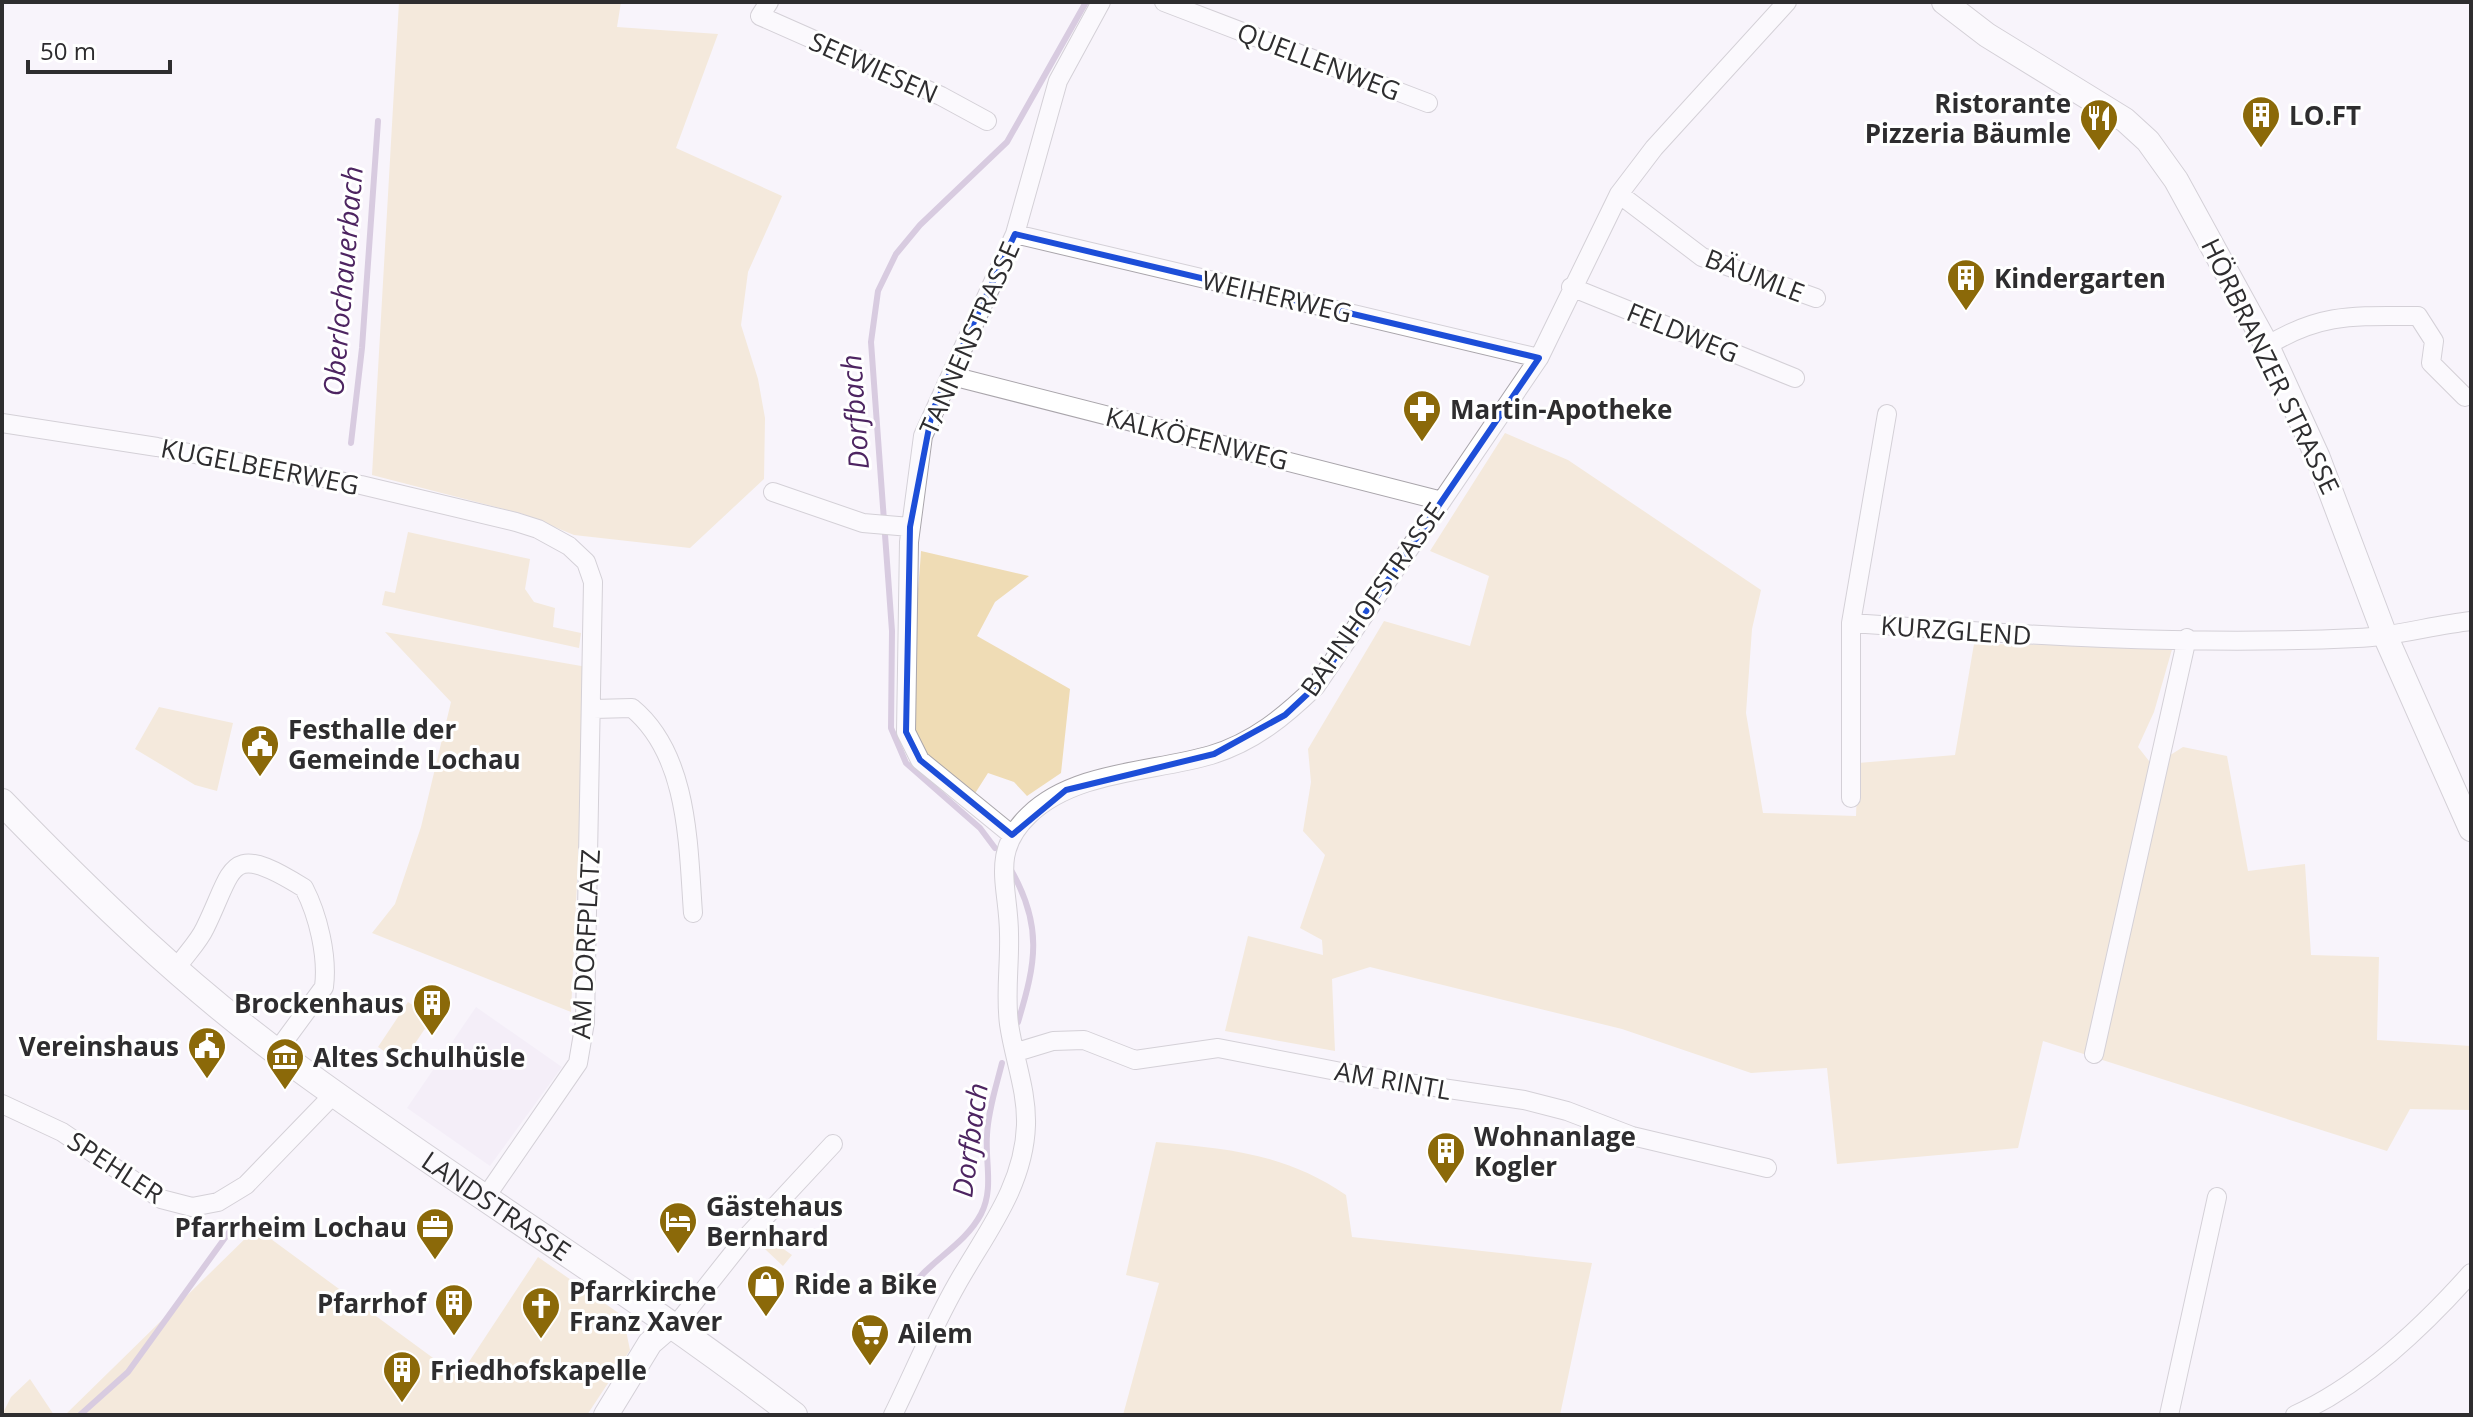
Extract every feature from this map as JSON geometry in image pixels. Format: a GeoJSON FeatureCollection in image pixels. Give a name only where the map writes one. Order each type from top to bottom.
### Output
{"type":"FeatureCollection","features":[{"type":"Feature","properties":{"kind":"main road","name":"LANDSTRASSE"},"geometry":{"type":"LineString","coordinates":[[2,802],[108,908],[176,969],[277,1051],[485,1198],[672,1324],[794,1415]]}},
{"type":"Feature","properties":{"kind":"street","name":"TANNENSTRASSE"},"geometry":{"type":"LineString","coordinates":[[1012,835],[920,760],[906,732],[895,526],[923,436],[1015,234],[1058,81],[1101,2]]}},
{"type":"Feature","properties":{"kind":"street","name":"QUELLENWEG"},"geometry":{"type":"LineString","coordinates":[[1164,2],[1428,103]]}},
{"type":"Feature","properties":{"kind":"street","name":"BAHNHOFSTRASSE"},"geometry":{"type":"LineString","coordinates":[[1012,835],[1029,814],[1066,790],[1214,754],[1273,725],[1316,686],[1539,358],[1619,194],[1654,148],[1787,2]]}},
{"type":"Feature","properties":{"kind":"street","name":"HÖRBRANZER STRASSE"},"geometry":{"type":"LineString","coordinates":[[1944,2],[1987,35],[2099,101],[2148,141],[2200,221],[2267,346],[2345,524],[2384,633],[2471,829]]}},
{"type":"Feature","properties":{"kind":"street","name":"SEEWIESEN"},"geometry":{"type":"LineString","coordinates":[[765,9],[987,121]]}},
{"type":"Feature","properties":{"kind":"street","name":"BÄUMLE"},"geometry":{"type":"LineString","coordinates":[[1619,194],[1702,257],[1816,298]]}},
{"type":"Feature","properties":{"kind":"street","name":"WEIHERWEG"},"geometry":{"type":"LineString","coordinates":[[1015,234],[1539,358]]}},
{"type":"Feature","properties":{"kind":"street","name":"FELDWEG"},"geometry":{"type":"LineString","coordinates":[[1571,287],[1795,378]]}},
{"type":"Feature","properties":{"kind":"street"},"geometry":{"type":"LineString","coordinates":[[2267,346],[2309,324],[2333,316],[2418,316],[2434,341],[2431,363],[2465,397]]}},
{"type":"Feature","properties":{"kind":"street","name":"KALKÖFENWEG"},"geometry":{"type":"LineString","coordinates":[[952,376],[1442,501]]}},
{"type":"Feature","properties":{"kind":"street"},"geometry":{"type":"LineString","coordinates":[[1851,623],[1887,414]]}},
{"type":"Feature","properties":{"kind":"street","name":"KUGELBEERWEG"},"geometry":{"type":"LineString","coordinates":[[2,423],[157,447],[361,485],[516,522]]}},
{"type":"Feature","properties":{"kind":"street"},"geometry":{"type":"LineString","coordinates":[[773,492],[863,523],[895,526]]}},
{"type":"Feature","properties":{"kind":"street","name":"AM DORFPLATZ"},"geometry":{"type":"LineString","coordinates":[[485,1198],[578,1063],[586,999],[593,582],[586,562],[569,546],[538,529],[516,522]]}},
{"type":"Feature","properties":{"kind":"street","name":"KURZGLEND"},"geometry":{"type":"LineString","coordinates":[[1851,798],[1851,623],[2011,635],[2361,638],[2471,621]]}},
{"type":"Feature","properties":{"kind":"street"},"geometry":{"type":"LineString","coordinates":[[2094,1054],[2187,638]]}},
{"type":"Feature","properties":{"kind":"street"},"geometry":{"type":"LineString","coordinates":[[593,709],[632,708],[648,721],[666,748],[689,850],[693,913]]}},
{"type":"Feature","properties":{"kind":"street"},"geometry":{"type":"LineString","coordinates":[[893,1415],[956,1286],[1008,1198],[1026,1129],[1025,1095],[1010,1028],[1005,984],[1009,933],[1003,868],[1005,849],[1012,835]]}},
{"type":"Feature","properties":{"kind":"street"},"geometry":{"type":"LineString","coordinates":[[176,969],[203,932],[226,876],[235,866],[245,863],[272,870],[304,888],[320,937],[326,974],[324,987],[277,1051]]}},
{"type":"Feature","properties":{"kind":"street","name":"AM RINTL"},"geometry":{"type":"LineString","coordinates":[[1017,1052],[1053,1041],[1084,1040],[1135,1060],[1218,1048],[1367,1077],[1524,1100],[1567,1111],[1632,1136],[1767,1168]]}},
{"type":"Feature","properties":{"kind":"street","name":"SPEHLER"},"geometry":{"type":"LineString","coordinates":[[2,1104],[62,1132],[161,1199],[192,1207],[218,1202],[246,1185],[335,1093]]}},
{"type":"Feature","properties":{"kind":"street"},"geometry":{"type":"LineString","coordinates":[[606,1415],[650,1343],[680,1320],[741,1243],[833,1144]]}},
{"type":"Feature","properties":{"kind":"street"},"geometry":{"type":"LineString","coordinates":[[2169,1415],[2217,1197]]}},
{"type":"Feature","properties":{"kind":"street"},"geometry":{"type":"LineString","coordinates":[[2295,1415],[2315,1411],[2390,1353],[2439,1309],[2471,1273]]}},
{"type":"Feature","properties":{"kind":"highlighted area"},"geometry":{"type":"Polygon","coordinates":[[[1015,234],[1539,358],[1316,686],[1285,715],[1214,754],[1066,790],[1012,835],[920,760],[906,732],[910,527],[932,412],[1015,234]]]}},
{"type":"Feature","properties":{"kind":"shaded area"},"geometry":{"type":"Polygon","coordinates":[[[399,2],[621,2],[617,27],[718,34],[676,148],[782,196],[748,272],[741,325],[758,379],[765,418],[764,479],[690,548],[574,535],[523,514],[372,475],[399,2]]]}},
{"type":"Feature","properties":{"kind":"shaded area"},"geometry":{"type":"Polygon","coordinates":[[[1505,433],[1568,460],[1761,590],[1752,629],[1746,713],[1763,813],[1856,816],[1858,763],[1955,755],[1974,644],[2173,646],[2154,712],[2138,747],[2153,766],[2183,747],[2227,756],[2248,871],[2305,864],[2311,955],[2379,957],[2377,1040],[2471,1046],[2471,1110],[2410,1109],[2387,1151],[2043,1041],[2018,1148],[1837,1164],[1827,1068],[1751,1073],[1622,1029],[1370,967],[1332,979],[1335,1051],[1225,1031],[1248,936],[1323,955],[1322,940],[1300,928],[1325,855],[1303,831],[1311,782],[1308,749],[1384,621],[1470,646],[1489,576],[1430,551],[1505,433]]]}},
{"type":"Feature","properties":{"kind":"shaded area"},"geometry":{"type":"Polygon","coordinates":[[[408,532],[530,559],[525,589],[534,602],[555,608],[553,627],[581,633],[579,648],[382,605],[385,591],[395,593],[408,532]]]}},
{"type":"Feature","properties":{"kind":"shaded area"},"geometry":{"type":"Polygon","coordinates":[[[921,551],[1029,576],[995,602],[977,636],[1070,689],[1061,773],[1027,796],[1014,782],[988,773],[974,795],[933,766],[916,741],[911,704],[921,551]]]}},
{"type":"Feature","properties":{"kind":"shaded area"},"geometry":{"type":"Polygon","coordinates":[[[385,632],[587,667],[571,1012],[372,933],[395,904],[421,827],[451,702],[385,632]]]}},
{"type":"Feature","properties":{"kind":"shaded area"},"geometry":{"type":"Polygon","coordinates":[[[159,707],[233,723],[217,791],[195,785],[135,749],[159,707]]]}},
{"type":"Feature","properties":{"kind":"shaded area"},"geometry":{"type":"Polygon","coordinates":[[[408,1002],[432,1018],[402,1063],[378,1047],[408,1002]]]}},
{"type":"Feature","properties":{"kind":"shaded area"},"geometry":{"type":"Polygon","coordinates":[[[476,1007],[562,1067],[490,1166],[407,1108],[476,1007]]]}},
{"type":"Feature","properties":{"kind":"shaded area"},"geometry":{"type":"Polygon","coordinates":[[[1156,1142],[1255,1155],[1301,1170],[1346,1195],[1352,1237],[1592,1263],[1560,1415],[1123,1415],[1159,1283],[1126,1275],[1156,1142]]]}},
{"type":"Feature","properties":{"kind":"shaded area"},"geometry":{"type":"Polygon","coordinates":[[[256,1228],[459,1377],[538,1257],[623,1316],[630,1350],[587,1415],[65,1415],[256,1228]]]}},
{"type":"Feature","properties":{"kind":"shaded area"},"geometry":{"type":"Polygon","coordinates":[[[758,1231],[792,1255],[783,1266],[752,1237],[758,1231]]]}},
{"type":"Feature","properties":{"kind":"shaded area"},"geometry":{"type":"Polygon","coordinates":[[[30,1379],[54,1415],[2,1415],[11,1397],[30,1379]]]}},
{"type":"Feature","properties":{"kind":"waterway","name":"Dorfbach"},"geometry":{"type":"LineString","coordinates":[[995,848],[980,828],[906,763],[891,728],[892,631],[871,342],[878,291],[896,254],[920,225],[1007,142],[1086,2]]}},
{"type":"Feature","properties":{"kind":"waterway","name":"Oberlochauerbach"},"geometry":{"type":"LineString","coordinates":[[351,443],[362,348],[378,121]]}},
{"type":"Feature","properties":{"kind":"waterway","name":"Dorfbach"},"geometry":{"type":"LineString","coordinates":[[1011,870],[1028,909],[1033,945],[1029,981],[1018,1022]]}},
{"type":"Feature","properties":{"kind":"waterway","name":"Dorfbach"},"geometry":{"type":"LineString","coordinates":[[910,1289],[966,1235],[985,1205],[988,1126],[1002,1063]]}},
{"type":"Feature","properties":{"kind":"waterway","name":"Oberlochauerbach"},"geometry":{"type":"LineString","coordinates":[[80,1415],[128,1372],[235,1224]]}},
{"type":"Feature","properties":{"kind":"place","name":"LO.FT"},"geometry":{"type":"Point","coordinates":[2261,149]}},
{"type":"Feature","properties":{"kind":"place","name":"Ristorante Pizzeria Bäumle"},"geometry":{"type":"Point","coordinates":[2099,152]}},
{"type":"Feature","properties":{"kind":"place","name":"Kindergarten"},"geometry":{"type":"Point","coordinates":[1966,312]}},
{"type":"Feature","properties":{"kind":"place","name":"Martin-Apotheke"},"geometry":{"type":"Point","coordinates":[1422,443]}},
{"type":"Feature","properties":{"kind":"place","name":"Festhalle der Gemeinde Lochau"},"geometry":{"type":"Point","coordinates":[260,778]}},
{"type":"Feature","properties":{"kind":"place","name":"Brockenhaus"},"geometry":{"type":"Point","coordinates":[432,1037]}},
{"type":"Feature","properties":{"kind":"place","name":"Vereinshaus"},"geometry":{"type":"Point","coordinates":[207,1080]}},
{"type":"Feature","properties":{"kind":"place","name":"Altes Schulhüsle"},"geometry":{"type":"Point","coordinates":[285,1091]}},
{"type":"Feature","properties":{"kind":"place","name":"Wohnanlage Kogler"},"geometry":{"type":"Point","coordinates":[1446,1185]}},
{"type":"Feature","properties":{"kind":"place","name":"Gästehaus Bernhard"},"geometry":{"type":"Point","coordinates":[678,1255]}},
{"type":"Feature","properties":{"kind":"place","name":"Pfarrheim Lochau"},"geometry":{"type":"Point","coordinates":[435,1261]}},
{"type":"Feature","properties":{"kind":"place","name":"Ride a Bike"},"geometry":{"type":"Point","coordinates":[766,1318]}},
{"type":"Feature","properties":{"kind":"place","name":"Pfarrhof"},"geometry":{"type":"Point","coordinates":[454,1337]}},
{"type":"Feature","properties":{"kind":"place","name":"Pfarrkirche Franz Xaver"},"geometry":{"type":"Point","coordinates":[541,1340]}},
{"type":"Feature","properties":{"kind":"place","name":"Ailem"},"geometry":{"type":"Point","coordinates":[870,1367]}},
{"type":"Feature","properties":{"kind":"place","name":"Friedhofskapelle"},"geometry":{"type":"Point","coordinates":[402,1404]}}]}
